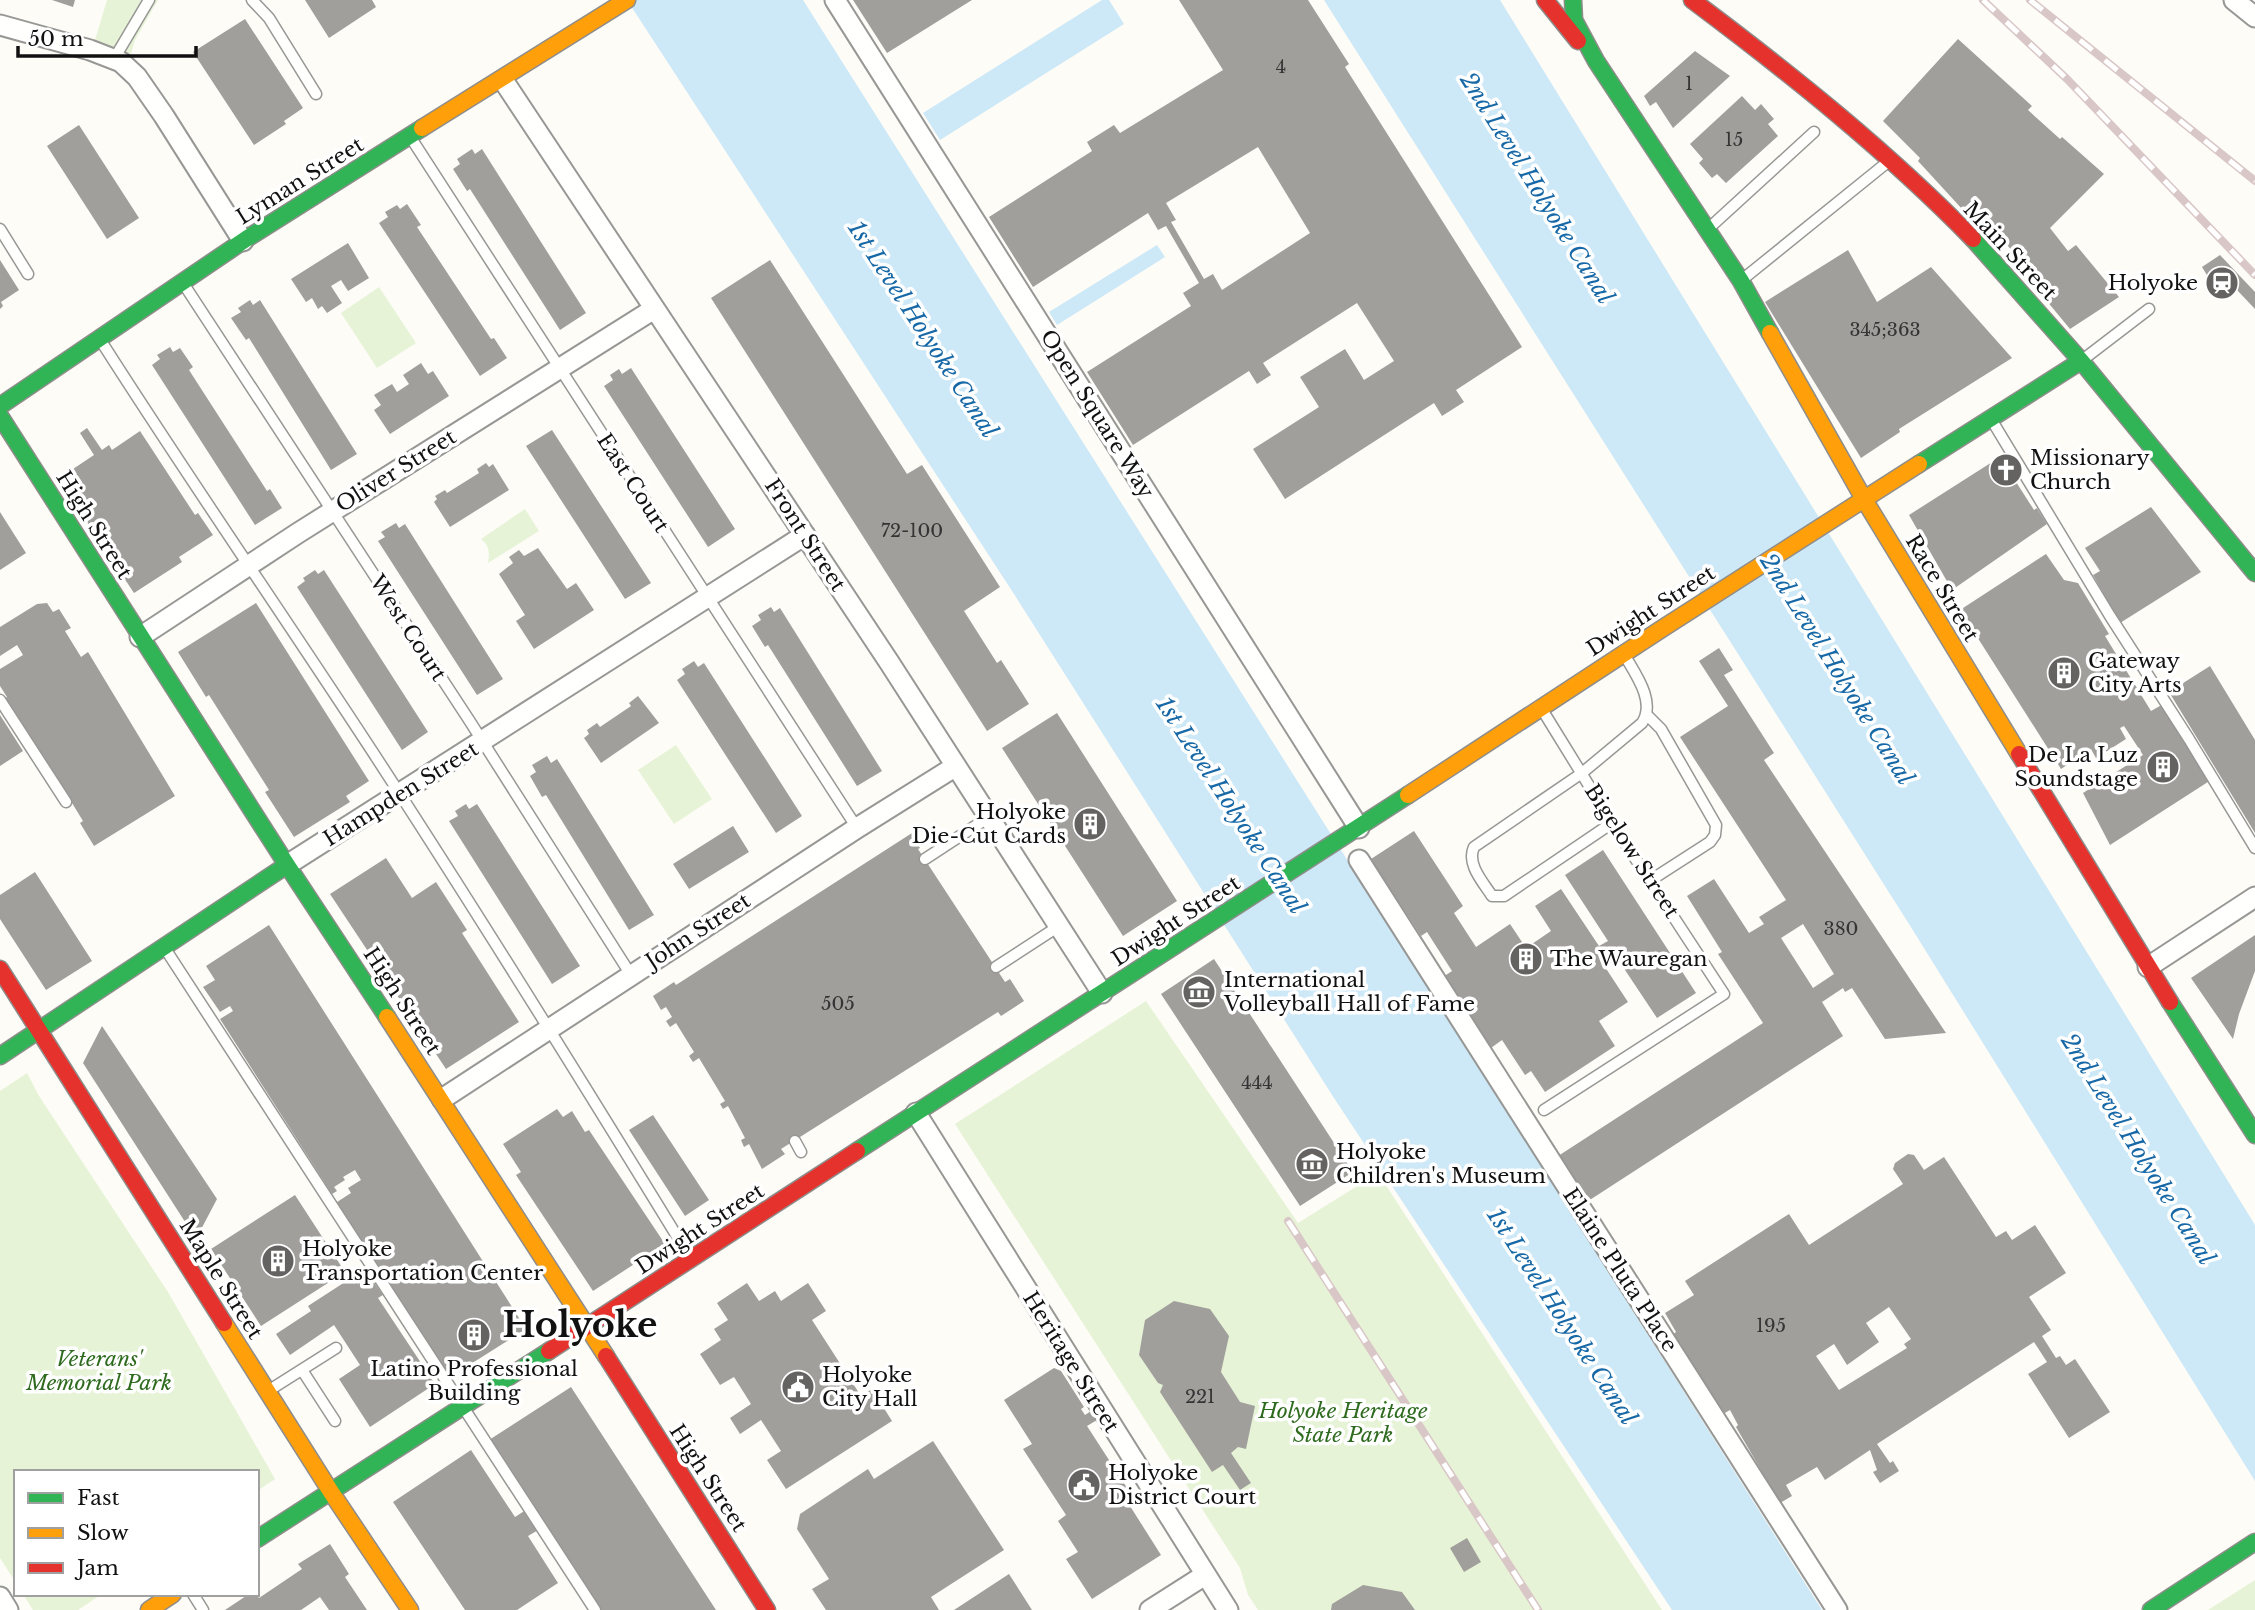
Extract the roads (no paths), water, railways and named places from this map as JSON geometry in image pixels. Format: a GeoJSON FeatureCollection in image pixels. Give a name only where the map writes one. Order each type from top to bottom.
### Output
{"type":"FeatureCollection","features":[{"type":"Feature","properties":{"kind":"street","name":"Open Square Way"},"geometry":{"type":"LineString","coordinates":[[835,0],[1353,832]]}},
{"type":"Feature","properties":{"kind":"street","name":"Race Street"},"geometry":{"type":"LineString","coordinates":[[1545,0],[1596,61]]}},
{"type":"Feature","properties":{"kind":"street","name":"Race Street"},"geometry":{"type":"LineString","coordinates":[[1573,0],[1574,20],[1596,61],[1741,281],[1865,501],[2148,967],[2255,1135]]}},
{"type":"Feature","properties":{"kind":"street","name":"Main Street"},"geometry":{"type":"LineString","coordinates":[[1692,0],[1794,78],[1890,160],[1982,248],[2081,361],[2255,573]]}},
{"type":"Feature","properties":{"kind":"street"},"geometry":{"type":"LineString","coordinates":[[2234,0],[2255,17]]}},
{"type":"Feature","properties":{"kind":"street","name":"Lyman Street"},"geometry":{"type":"LineString","coordinates":[[0,406],[243,241],[624,2]]}},
{"type":"Feature","properties":{"kind":"street"},"geometry":{"type":"LineString","coordinates":[[0,25],[90,50],[121,62],[137,77],[243,241]]}},
{"type":"Feature","properties":{"kind":"street","name":"Front Street"},"geometry":{"type":"LineString","coordinates":[[503,80],[806,536],[1102,993]]}},
{"type":"Feature","properties":{"kind":"street","name":"Oliver Street"},"geometry":{"type":"LineString","coordinates":[[140,636],[654,309]]}},
{"type":"Feature","properties":{"kind":"street","name":"Dwight Street"},"geometry":{"type":"LineString","coordinates":[[259,1538],[2081,361]]}},
{"type":"Feature","properties":{"kind":"street","name":"High Street"},"geometry":{"type":"LineString","coordinates":[[0,416],[442,1100],[767,1610]]}},
{"type":"Feature","properties":{"kind":"street","name":"Hampden Street"},"geometry":{"type":"LineString","coordinates":[[0,1056],[288,865],[806,536]]}},
{"type":"Feature","properties":{"kind":"street","name":"John Street"},"geometry":{"type":"LineString","coordinates":[[442,1100],[956,766]]}},
{"type":"Feature","properties":{"kind":"street","name":"Elaine Pluta Place"},"geometry":{"type":"LineString","coordinates":[[1359,860],[1837,1610]]}},
{"type":"Feature","properties":{"kind":"street"},"geometry":{"type":"LineString","coordinates":[[2148,967],[2255,897]]}},
{"type":"Feature","properties":{"kind":"street","name":"Maple Street"},"geometry":{"type":"LineString","coordinates":[[0,969],[331,1492],[410,1610]]}},
{"type":"Feature","properties":{"kind":"street","name":"Heritage Street"},"geometry":{"type":"LineString","coordinates":[[916,1113],[1228,1610]]}},
{"type":"Feature","properties":{"kind":"street"},"geometry":{"type":"LineString","coordinates":[[2151,1610],[2255,1542]]}},
{"type":"Feature","properties":{"kind":"street"},"geometry":{"type":"LineString","coordinates":[[1150,1610],[1205,1575]]}},
{"type":"Feature","properties":{"kind":"street"},"geometry":{"type":"LineString","coordinates":[[149,1610],[170,1596]]}},
{"type":"Feature","properties":{"kind":"street"},"geometry":{"type":"LineString","coordinates":[[0,1597],[9,1610]]}},
{"type":"Feature","properties":{"kind":"lane"},"geometry":{"type":"LineString","coordinates":[[114,59],[149,0]]}},
{"type":"Feature","properties":{"kind":"lane"},"geometry":{"type":"LineString","coordinates":[[252,0],[269,18],[316,94]]}},
{"type":"Feature","properties":{"kind":"lane"},"geometry":{"type":"LineString","coordinates":[[1707,230],[1814,132]]}},
{"type":"Feature","properties":{"kind":"lane","name":"East Court"},"geometry":{"type":"LineString","coordinates":[[411,136],[857,828]]}},
{"type":"Feature","properties":{"kind":"lane"},"geometry":{"type":"LineString","coordinates":[[1741,281],[1890,160]]}},
{"type":"Feature","properties":{"kind":"lane"},"geometry":{"type":"LineString","coordinates":[[0,229],[28,275]]}},
{"type":"Feature","properties":{"kind":"lane","name":"West Court"},"geometry":{"type":"LineString","coordinates":[[182,282],[484,742],[631,975]]}},
{"type":"Feature","properties":{"kind":"lane","name":"Dwight Street"},"geometry":{"type":"LineString","coordinates":[[2081,361],[2149,309]]}},
{"type":"Feature","properties":{"kind":"lane"},"geometry":{"type":"LineString","coordinates":[[98,338],[400,795],[691,1259]]}},
{"type":"Feature","properties":{"kind":"lane"},"geometry":{"type":"LineString","coordinates":[[1991,419],[2255,848]]}},
{"type":"Feature","properties":{"kind":"lane"},"geometry":{"type":"LineString","coordinates":[[1612,823],[1504,897],[1492,896],[1472,863],[1470,854],[1474,847],[1582,773],[1642,723],[1647,715],[1647,699],[1624,654]]}},
{"type":"Feature","properties":{"kind":"lane"},"geometry":{"type":"LineString","coordinates":[[0,700],[66,802]]}},
{"type":"Feature","properties":{"kind":"lane","name":"Bigelow Street"},"geometry":{"type":"LineString","coordinates":[[1541,708],[1612,823],[1724,994],[1544,1110]]}},
{"type":"Feature","properties":{"kind":"lane"},"geometry":{"type":"LineString","coordinates":[[1647,715],[1661,729],[1716,825],[1715,835],[1710,842],[1651,880]]}},
{"type":"Feature","properties":{"kind":"lane"},"geometry":{"type":"LineString","coordinates":[[925,859],[989,817]]}},
{"type":"Feature","properties":{"kind":"lane"},"geometry":{"type":"LineString","coordinates":[[996,967],[1059,926]]}},
{"type":"Feature","properties":{"kind":"lane"},"geometry":{"type":"LineString","coordinates":[[164,947],[595,1610]]}},
{"type":"Feature","properties":{"kind":"lane"},"geometry":{"type":"LineString","coordinates":[[795,1140],[801,1152]]}},
{"type":"Feature","properties":{"kind":"lane"},"geometry":{"type":"LineString","coordinates":[[268,1391],[337,1348]]}},
{"type":"Feature","properties":{"kind":"lane"},"geometry":{"type":"LineString","coordinates":[[302,1370],[335,1422]]}},
{"type":"Feature","properties":{"kind":"water","name":"1st Level Holyoke Canal"},"geometry":{"type":"Polygon","coordinates":[[[627,0],[803,0],[1822,1610],[1672,1610],[1334,1098],[1014,594],[627,0]]]}},
{"type":"Feature","properties":{"kind":"water"},"geometry":{"type":"Polygon","coordinates":[[[1102,0],[1109,0],[1124,24],[940,140],[923,113],[1102,0]]]}},
{"type":"Feature","properties":{"kind":"water","name":"2nd Level Holyoke Canal"},"geometry":{"type":"Polygon","coordinates":[[[1324,0],[1500,0],[2255,1225],[2255,1481],[1909,924],[1324,0]]]}},
{"type":"Feature","properties":{"kind":"water"},"geometry":{"type":"Polygon","coordinates":[[[1157,245],[1165,257],[1057,325],[1049,312],[1157,245]]]}},
{"type":"Feature","properties":{"kind":"railway"},"geometry":{"type":"LineString","coordinates":[[1983,0],[2067,79],[2255,275]]}},
{"type":"Feature","properties":{"kind":"railway"},"geometry":{"type":"LineString","coordinates":[[2030,0],[2255,181]]}},
{"type":"Feature","properties":{"kind":"railway"},"geometry":{"type":"LineString","coordinates":[[1288,1221],[1538,1610]]}},
{"type":"Feature","properties":{"kind":"place","name":"Holyoke"},"geometry":{"type":"Point","coordinates":[2222,283]}},
{"type":"Feature","properties":{"kind":"place","name":"Missionary Church"},"geometry":{"type":"Point","coordinates":[2006,470]}},
{"type":"Feature","properties":{"kind":"place","name":"Gateway City Arts"},"geometry":{"type":"Point","coordinates":[2064,673]}},
{"type":"Feature","properties":{"kind":"place","name":"De La Luz Soundstage"},"geometry":{"type":"Point","coordinates":[2163,767]}},
{"type":"Feature","properties":{"kind":"place","name":"Holyoke Die-Cut Cards"},"geometry":{"type":"Point","coordinates":[1090,824]}},
{"type":"Feature","properties":{"kind":"place","name":"The Wauregan"},"geometry":{"type":"Point","coordinates":[1526,959]}},
{"type":"Feature","properties":{"kind":"place","name":"International Volleyball Hall of Fame"},"geometry":{"type":"Point","coordinates":[1199,992]}},
{"type":"Feature","properties":{"kind":"place","name":"Holyoke Children's Museum"},"geometry":{"type":"Point","coordinates":[1312,1164]}},
{"type":"Feature","properties":{"kind":"place","name":"Holyoke Transportation Center"},"geometry":{"type":"Point","coordinates":[278,1261]}},
{"type":"Feature","properties":{"kind":"place","name":"Latino Professional Building"},"geometry":{"type":"Point","coordinates":[474,1335]}},
{"type":"Feature","properties":{"kind":"place","name":"Holyoke City Hall"},"geometry":{"type":"Point","coordinates":[798,1387]}},
{"type":"Feature","properties":{"kind":"place","name":"Holyoke District Court"},"geometry":{"type":"Point","coordinates":[1084,1485]}},
{"type":"Feature","properties":{"kind":"district","name":"Holyoke"},"geometry":{"type":"Point","coordinates":[580,1325]}},
{"type":"Feature","properties":{"kind":"park label","name":"Veterans' Memorial Park"},"geometry":{"type":"Point","coordinates":[99,1371]}},
{"type":"Feature","properties":{"kind":"park label","name":"Holyoke Heritage State Park"},"geometry":{"type":"Point","coordinates":[1343,1423]}}]}
